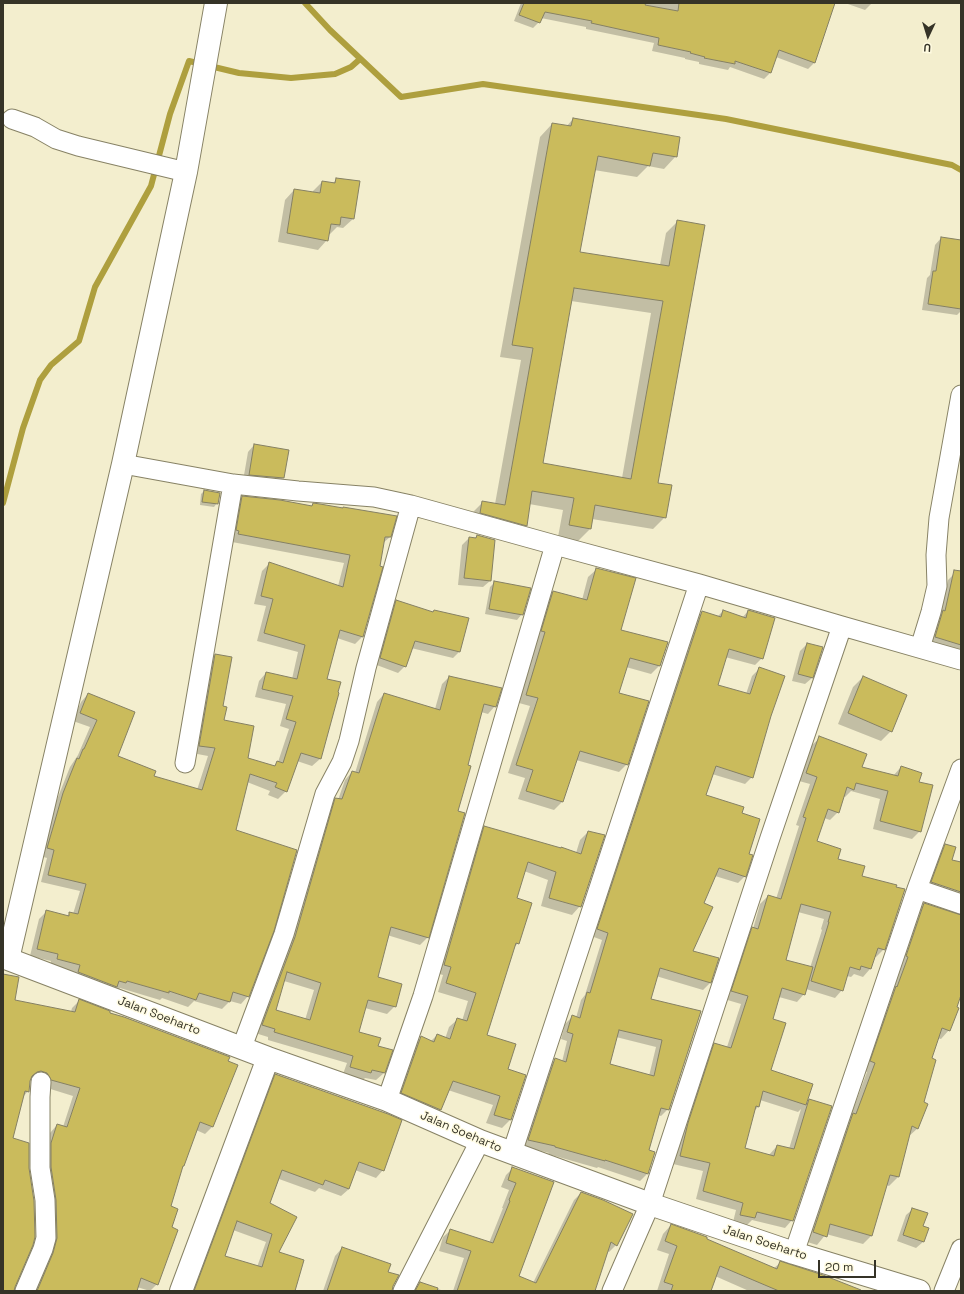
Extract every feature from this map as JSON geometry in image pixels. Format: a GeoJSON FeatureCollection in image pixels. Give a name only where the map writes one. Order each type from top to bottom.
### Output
{"type":"FeatureCollection","features":[{"type":"Feature","properties":{"kind":"main road"},"geometry":{"type":"LineString","coordinates":[[6,958],[123,464],[186,172],[216,3]]}},
{"type":"Feature","properties":{"kind":"main road","name":"Jalan Soeharto"},"geometry":{"type":"LineString","coordinates":[[6,958],[268,1058],[388,1100],[480,1141],[650,1204],[794,1253],[919,1291]]}},
{"type":"Feature","properties":{"kind":"main road"},"geometry":{"type":"LineString","coordinates":[[181,1291],[268,1058]]}},
{"type":"Feature","properties":{"kind":"street"},"geometry":{"type":"LineString","coordinates":[[12,119],[35,127],[56,139],[78,146],[186,172]]}},
{"type":"Feature","properties":{"kind":"street"},"geometry":{"type":"LineString","coordinates":[[920,648],[937,586],[936,555],[939,518],[961,395]]}},
{"type":"Feature","properties":{"kind":"street"},"geometry":{"type":"LineString","coordinates":[[123,464],[233,484],[374,497],[412,505],[699,584],[961,660]]}},
{"type":"Feature","properties":{"kind":"street"},"geometry":{"type":"LineString","coordinates":[[185,763],[233,484]]}},
{"type":"Feature","properties":{"kind":"street"},"geometry":{"type":"LineString","coordinates":[[242,1047],[284,934],[325,794],[342,762],[349,741],[366,668],[412,505]]}},
{"type":"Feature","properties":{"kind":"street"},"geometry":{"type":"LineString","coordinates":[[388,1100],[423,996],[555,545]]}},
{"type":"Feature","properties":{"kind":"street"},"geometry":{"type":"LineString","coordinates":[[512,1153],[699,584]]}},
{"type":"Feature","properties":{"kind":"street"},"geometry":{"type":"LineString","coordinates":[[612,1291],[650,1204],[842,626]]}},
{"type":"Feature","properties":{"kind":"street"},"geometry":{"type":"LineString","coordinates":[[794,1253],[917,889],[961,768]]}},
{"type":"Feature","properties":{"kind":"street"},"geometry":{"type":"LineString","coordinates":[[917,889],[961,904]]}},
{"type":"Feature","properties":{"kind":"street"},"geometry":{"type":"LineString","coordinates":[[25,1291],[43,1249],[46,1238],[45,1200],[40,1168],[39,1135],[41,1082]]}},
{"type":"Feature","properties":{"kind":"street"},"geometry":{"type":"LineString","coordinates":[[403,1291],[480,1141]]}},
{"type":"Feature","properties":{"kind":"street"},"geometry":{"type":"LineString","coordinates":[[944,1291],[961,1249]]}},
{"type":"Feature","properties":{"kind":"building"},"geometry":{"type":"Polygon","coordinates":[[[524,3],[646,3],[645,5],[678,11],[679,3],[835,3],[815,63],[779,50],[771,73],[735,61],[735,64],[704,58],[705,57],[690,53],[691,52],[658,45],[659,38],[591,23],[592,21],[545,12],[540,23],[519,15],[524,3]]]}},
{"type":"Feature","properties":{"kind":"building"},"geometry":{"type":"Polygon","coordinates":[[[573,118],[680,137],[677,157],[653,153],[650,166],[598,156],[580,252],[669,266],[677,220],[705,225],[658,483],[672,485],[666,518],[595,505],[591,529],[569,525],[574,498],[532,491],[527,526],[480,513],[482,501],[505,505],[533,348],[512,345],[552,123],[571,126],[573,118]],[[574,288],[543,463],[631,479],[663,301],[574,288]]]}},
{"type":"Feature","properties":{"kind":"building"},"geometry":{"type":"Polygon","coordinates":[[[336,178],[360,181],[354,219],[341,217],[340,225],[331,224],[328,241],[287,233],[294,189],[320,193],[322,181],[335,183],[336,178]]]}},
{"type":"Feature","properties":{"kind":"building"},"geometry":{"type":"Polygon","coordinates":[[[941,237],[961,240],[961,309],[928,304],[933,271],[936,271],[941,237]]]}},
{"type":"Feature","properties":{"kind":"building"},"geometry":{"type":"Polygon","coordinates":[[[254,444],[289,450],[284,478],[249,475],[254,444]]]}},
{"type":"Feature","properties":{"kind":"building"},"geometry":{"type":"Polygon","coordinates":[[[204,490],[220,493],[218,504],[202,502],[204,490]]]}},
{"type":"Feature","properties":{"kind":"building"},"geometry":{"type":"Polygon","coordinates":[[[242,496],[280,500],[312,506],[313,503],[397,516],[391,537],[385,537],[380,566],[383,567],[363,637],[340,630],[327,679],[341,682],[321,759],[301,753],[287,792],[275,787],[277,783],[250,774],[236,830],[297,850],[274,931],[249,997],[233,992],[230,1002],[199,993],[196,1000],[169,991],[169,993],[127,981],[126,983],[119,981],[117,987],[78,972],[80,965],[57,959],[58,954],[37,949],[46,910],[69,916],[69,912],[78,914],[86,884],[48,875],[54,850],[47,848],[63,793],[77,758],[79,759],[97,720],[80,713],[88,693],[135,712],[118,756],[156,771],[154,776],[202,790],[215,748],[199,746],[215,654],[232,657],[223,706],[227,707],[224,720],[254,726],[248,758],[275,766],[277,761],[283,763],[296,722],[286,719],[293,696],[262,689],[266,672],[297,679],[305,645],[264,633],[273,599],[261,596],[269,562],[343,587],[350,555],[238,534],[239,531],[236,530],[242,496]]]}},
{"type":"Feature","properties":{"kind":"building"},"geometry":{"type":"Polygon","coordinates":[[[477,535],[495,540],[491,581],[464,578],[469,537],[476,538],[477,535]]]}},
{"type":"Feature","properties":{"kind":"building"},"geometry":{"type":"Polygon","coordinates":[[[596,568],[636,578],[621,630],[668,642],[660,666],[630,658],[619,693],[649,701],[628,765],[580,751],[563,802],[526,791],[533,770],[516,765],[538,698],[526,695],[545,632],[541,631],[553,591],[587,600],[596,568]]]}},
{"type":"Feature","properties":{"kind":"building"},"geometry":{"type":"Polygon","coordinates":[[[954,570],[961,571],[961,645],[935,637],[943,610],[945,611],[954,570]]]}},
{"type":"Feature","properties":{"kind":"building"},"geometry":{"type":"Polygon","coordinates":[[[494,581],[531,588],[523,615],[489,609],[494,581]]]}},
{"type":"Feature","properties":{"kind":"building"},"geometry":{"type":"Polygon","coordinates":[[[396,600],[433,612],[434,610],[469,618],[460,652],[415,641],[406,667],[380,658],[396,600]]]}},
{"type":"Feature","properties":{"kind":"building"},"geometry":{"type":"Polygon","coordinates":[[[723,610],[746,618],[748,610],[775,618],[763,659],[729,649],[718,685],[750,694],[759,667],[785,676],[771,716],[753,778],[716,766],[706,795],[744,807],[742,813],[760,819],[749,854],[753,855],[746,877],[719,868],[704,903],[713,907],[693,951],[719,958],[711,983],[660,968],[651,999],[701,1011],[669,1110],[661,1108],[649,1150],[655,1152],[648,1174],[605,1160],[528,1140],[555,1058],[566,1062],[573,1034],[567,1032],[572,1015],[580,1018],[587,992],[590,993],[608,933],[597,929],[702,611],[721,617],[723,610]],[[619,1030],[610,1064],[654,1076],[662,1040],[619,1030]]]}},
{"type":"Feature","properties":{"kind":"building"},"geometry":{"type":"Polygon","coordinates":[[[807,643],[823,647],[813,678],[798,674],[807,643]]]}},
{"type":"Feature","properties":{"kind":"building"},"geometry":{"type":"Polygon","coordinates":[[[449,676],[502,688],[496,707],[484,704],[468,765],[471,766],[458,811],[465,813],[429,938],[391,927],[378,977],[402,984],[396,1007],[368,1000],[359,1032],[381,1038],[378,1046],[393,1050],[385,1073],[372,1070],[371,1073],[350,1067],[353,1056],[274,1032],[275,1029],[262,1025],[295,937],[335,798],[342,799],[352,771],[359,773],[384,693],[440,710],[449,676]],[[287,972],[276,1010],[310,1020],[321,983],[287,972]]]}},
{"type":"Feature","properties":{"kind":"building"},"geometry":{"type":"Polygon","coordinates":[[[863,676],[907,695],[892,732],[848,713],[863,676]]]}},
{"type":"Feature","properties":{"kind":"building"},"geometry":{"type":"Polygon","coordinates":[[[819,736],[867,754],[862,767],[898,776],[901,766],[922,773],[919,782],[933,785],[921,832],[880,821],[888,791],[856,783],[854,790],[847,787],[839,813],[828,809],[817,841],[841,849],[838,859],[865,866],[862,876],[897,885],[896,887],[905,889],[885,950],[878,948],[871,969],[861,966],[860,970],[850,967],[843,991],[811,981],[831,912],[801,904],[786,960],[813,967],[805,995],[782,988],[773,1019],[786,1023],[771,1070],[813,1084],[806,1105],[763,1091],[759,1107],[756,1106],[745,1148],[774,1156],[777,1145],[794,1149],[809,1099],[832,1106],[793,1221],[757,1212],[755,1218],[740,1215],[743,1203],[703,1191],[710,1163],[680,1156],[688,1123],[714,1043],[731,1048],[748,996],[731,991],[752,927],[758,929],[768,895],[781,899],[806,818],[803,817],[817,777],[806,773],[819,736]]]}},
{"type":"Feature","properties":{"kind":"building"},"geometry":{"type":"Polygon","coordinates":[[[484,826],[581,854],[588,831],[605,835],[581,907],[549,898],[556,872],[528,862],[517,898],[532,903],[519,944],[516,943],[487,1035],[516,1044],[508,1069],[526,1075],[511,1120],[494,1115],[500,1096],[453,1081],[441,1110],[401,1093],[421,1036],[434,1042],[437,1034],[450,1039],[457,1018],[467,1021],[476,993],[446,983],[451,967],[444,965],[484,826]]]}},
{"type":"Feature","properties":{"kind":"building"},"geometry":{"type":"Polygon","coordinates":[[[945,844],[956,847],[952,860],[961,862],[961,892],[931,882],[945,844]]]}},
{"type":"Feature","properties":{"kind":"building"},"geometry":{"type":"Polygon","coordinates":[[[924,903],[961,915],[961,995],[957,1007],[959,1008],[950,1031],[942,1028],[932,1058],[936,1060],[924,1102],[928,1104],[918,1129],[912,1126],[899,1177],[890,1175],[872,1236],[830,1224],[827,1237],[813,1232],[853,1113],[856,1114],[875,1063],[870,1061],[896,986],[897,987],[908,957],[906,956],[924,903]]]}},
{"type":"Feature","properties":{"kind":"building"},"geometry":{"type":"Polygon","coordinates":[[[3,974],[19,977],[15,1000],[75,1012],[79,999],[110,1011],[110,1013],[230,1057],[228,1061],[238,1065],[213,1127],[200,1122],[183,1166],[171,1206],[178,1209],[172,1227],[178,1230],[158,1285],[141,1278],[137,1291],[37,1291],[53,1253],[57,1238],[56,1200],[51,1167],[51,1143],[57,1124],[67,1127],[80,1088],[51,1080],[47,1073],[41,1071],[32,1076],[29,1092],[25,1091],[13,1138],[29,1143],[29,1168],[34,1201],[35,1237],[14,1291],[3,1291],[3,974]]]}},
{"type":"Feature","properties":{"kind":"building"},"geometry":{"type":"Polygon","coordinates":[[[275,1074],[402,1120],[384,1171],[359,1162],[349,1189],[325,1180],[323,1185],[282,1170],[270,1203],[297,1217],[279,1252],[304,1260],[295,1291],[194,1291],[275,1074]],[[237,1221],[225,1256],[262,1267],[272,1234],[237,1221]]]}},
{"type":"Feature","properties":{"kind":"building"},"geometry":{"type":"Polygon","coordinates":[[[512,1167],[554,1182],[519,1276],[536,1283],[581,1192],[603,1200],[633,1214],[617,1246],[611,1242],[595,1291],[457,1291],[471,1251],[446,1243],[450,1229],[493,1243],[516,1183],[508,1180],[512,1167]]]}},
{"type":"Feature","properties":{"kind":"building"},"geometry":{"type":"Polygon","coordinates":[[[912,1208],[928,1213],[923,1226],[929,1228],[924,1242],[903,1235],[912,1208]]]}},
{"type":"Feature","properties":{"kind":"building"},"geometry":{"type":"Polygon","coordinates":[[[671,1224],[707,1237],[707,1239],[777,1269],[780,1261],[823,1275],[861,1291],[779,1291],[720,1266],[711,1291],[671,1291],[673,1285],[664,1282],[677,1246],[665,1241],[671,1224]]]}},
{"type":"Feature","properties":{"kind":"building"},"geometry":{"type":"Polygon","coordinates":[[[342,1247],[391,1264],[388,1272],[399,1275],[392,1291],[327,1291],[342,1247]]]}},
{"type":"Feature","properties":{"kind":"building"},"geometry":{"type":"Polygon","coordinates":[[[420,1282],[438,1288],[437,1291],[415,1291],[420,1282]]]}},
{"type":"Feature","properties":{"kind":"waterway"},"geometry":{"type":"LineString","coordinates":[[305,3],[330,30],[401,97],[483,84],[726,119],[952,165],[961,170]]}},
{"type":"Feature","properties":{"kind":"waterway"},"geometry":{"type":"LineString","coordinates":[[3,503],[23,428],[40,380],[51,365],[79,341],[95,287],[151,186],[170,114],[189,61],[239,73],[291,78],[335,74],[351,67],[360,59]]}}]}
